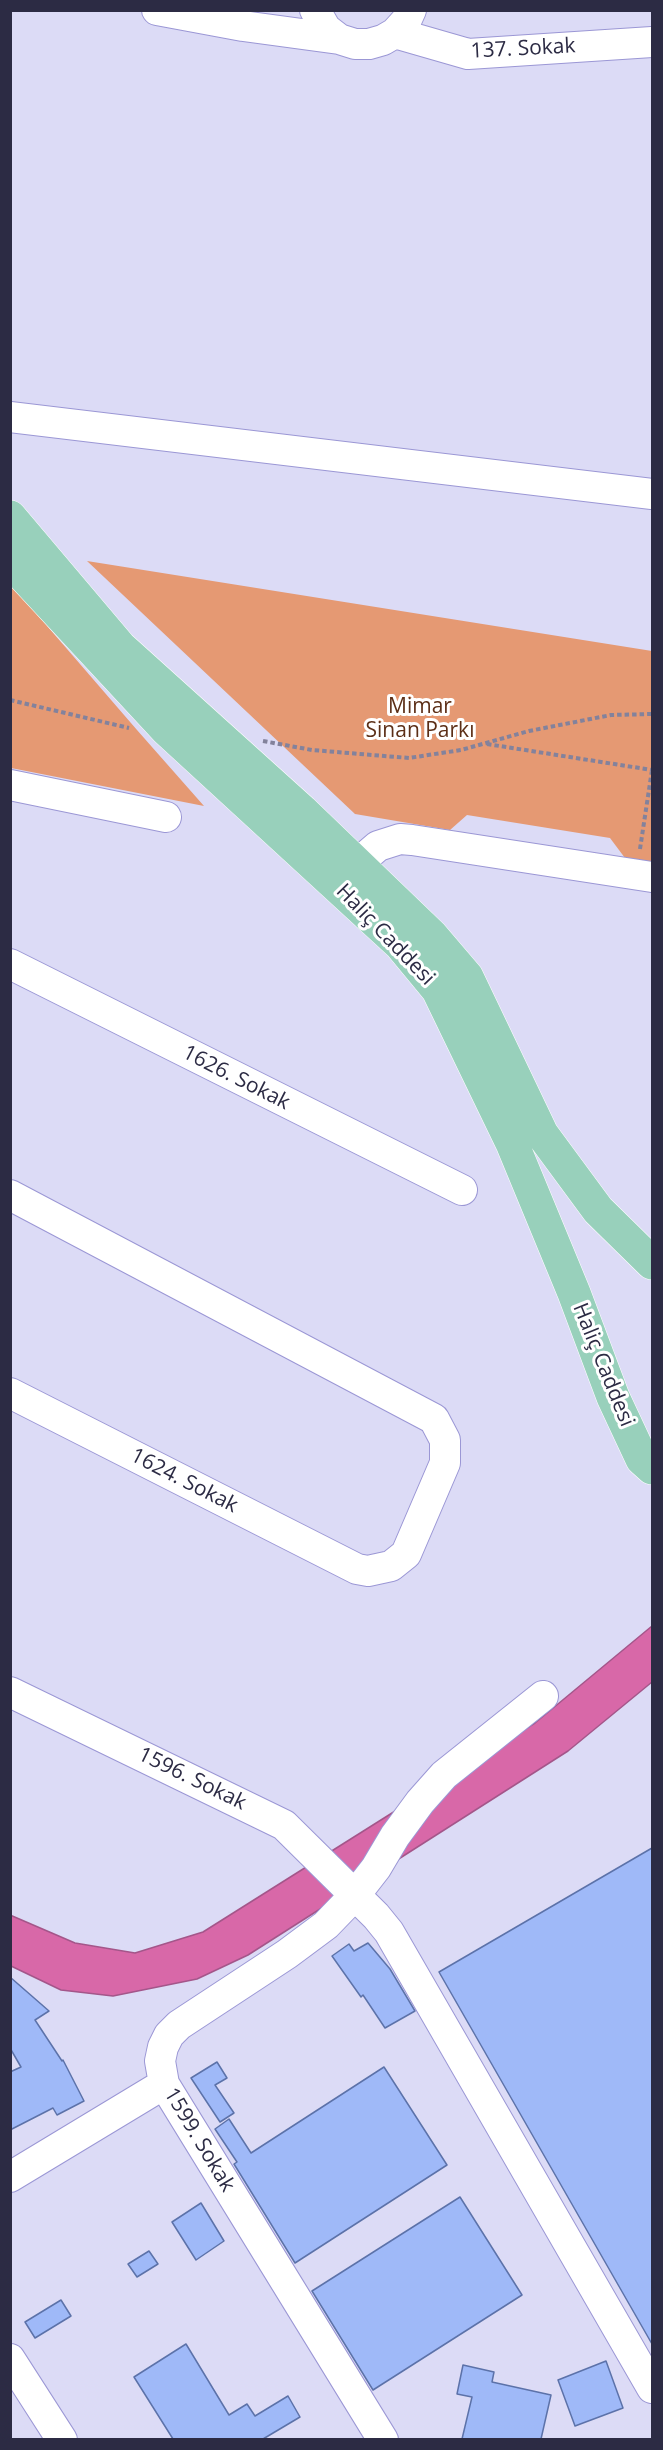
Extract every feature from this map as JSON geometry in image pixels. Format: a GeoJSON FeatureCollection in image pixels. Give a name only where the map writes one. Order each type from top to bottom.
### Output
{"type":"FeatureCollection","features":[{"type":"Feature","properties":{"kind":"main road","name":"Haliç Caddesi"},"geometry":{"type":"LineString","coordinates":[[10,517],[120,647],[302,811],[432,936],[466,977],[542,1134],[598,1210],[652,1263]]}},
{"type":"Feature","properties":{"kind":"main road","name":"Haliç Caddesi"},"geometry":{"type":"LineString","coordinates":[[10,561],[157,718],[400,945],[438,990],[512,1143],[574,1293],[613,1396],[642,1459],[652,1468]]}},
{"type":"Feature","properties":{"kind":"street"},"geometry":{"type":"LineString","coordinates":[[157,10],[253,18],[355,44],[369,44],[383,40],[403,22]]}},
{"type":"Feature","properties":{"kind":"street"},"geometry":{"type":"LineString","coordinates":[[315,10],[326,29],[339,39]]}},
{"type":"Feature","properties":{"kind":"street","name":"137. Sokak"},"geometry":{"type":"LineString","coordinates":[[403,22],[468,54],[652,42]]}},
{"type":"Feature","properties":{"kind":"street"},"geometry":{"type":"LineString","coordinates":[[10,417],[652,495]]}},
{"type":"Feature","properties":{"kind":"street"},"geometry":{"type":"LineString","coordinates":[[10,785],[166,817]]}},
{"type":"Feature","properties":{"kind":"street"},"geometry":{"type":"LineString","coordinates":[[357,864],[378,846],[400,839],[652,877]]}},
{"type":"Feature","properties":{"kind":"street","name":"1626. Sokak"},"geometry":{"type":"LineString","coordinates":[[10,964],[462,1190]]}},
{"type":"Feature","properties":{"kind":"street","name":"1624. Sokak"},"geometry":{"type":"LineString","coordinates":[[10,1195],[434,1419],[445,1440],[445,1462],[406,1554],[391,1566],[368,1571],[357,1569],[10,1393]]}},
{"type":"Feature","properties":{"kind":"street","name":"1596. Sokak"},"geometry":{"type":"LineString","coordinates":[[10,1692],[284,1825],[376,1916],[389,1932],[652,2388]]}},
{"type":"Feature","properties":{"kind":"street","name":"1599. Sokak"},"geometry":{"type":"LineString","coordinates":[[383,2439],[164,2084],[160,2061],[163,2047],[169,2035],[179,2025],[316,1933],[355,1895],[420,1802],[444,1775],[543,1696]]}},
{"type":"Feature","properties":{"kind":"street"},"geometry":{"type":"LineString","coordinates":[[10,2177],[164,2084]]}},
{"type":"Feature","properties":{"kind":"street"},"geometry":{"type":"LineString","coordinates":[[10,2359],[62,2439]]}},
{"type":"Feature","properties":{"kind":"path"},"geometry":{"type":"LineString","coordinates":[[10,700],[137,730],[157,718]]}},
{"type":"Feature","properties":{"kind":"path"},"geometry":{"type":"LineString","coordinates":[[258,740],[312,750],[409,758],[461,750],[529,731],[611,716],[652,714]]}},
{"type":"Feature","properties":{"kind":"path"},"geometry":{"type":"LineString","coordinates":[[485,744],[652,770],[640,849]]}},
{"type":"Feature","properties":{"kind":"green space","name":"Mimar Sinan Parkı"},"geometry":{"type":"Polygon","coordinates":[[[87,561],[652,651],[652,862],[625,858],[610,838],[467,815],[450,830],[355,814],[87,561]]]}},
{"type":"Feature","properties":{"kind":"green space"},"geometry":{"type":"Polygon","coordinates":[[[10,583],[137,730],[204,806],[11,768],[10,583]]]}},
{"type":"Feature","properties":{"kind":"shaded area"},"geometry":{"type":"Polygon","coordinates":[[[652,1626],[652,1682],[568,1751],[248,1955],[197,1979],[113,1996],[61,1990],[11,1966],[10,1915],[75,1943],[135,1953],[203,1932],[535,1723],[652,1626]]]}},
{"type":"Feature","properties":{"kind":"building"},"geometry":{"type":"Polygon","coordinates":[[[652,1848],[652,2344],[439,1972],[652,1848]]]}},
{"type":"Feature","properties":{"kind":"building"},"geometry":{"type":"Polygon","coordinates":[[[368,1943],[390,1969],[415,2011],[385,2028],[363,1995],[361,1997],[332,1956],[349,1944],[354,1951],[368,1943]]]}},
{"type":"Feature","properties":{"kind":"building"},"geometry":{"type":"Polygon","coordinates":[[[10,1977],[49,2011],[35,2020],[63,2060],[84,2101],[57,2115],[53,2108],[10,2130],[10,2072],[21,2067],[10,2048],[10,1977]]]}},
{"type":"Feature","properties":{"kind":"building"},"geometry":{"type":"Polygon","coordinates":[[[217,2062],[227,2078],[215,2085],[234,2113],[220,2122],[191,2078],[217,2062]]]}},
{"type":"Feature","properties":{"kind":"building"},"geometry":{"type":"Polygon","coordinates":[[[384,2067],[447,2165],[295,2263],[234,2164],[237,2162],[215,2129],[229,2119],[251,2153],[384,2067]]]}},
{"type":"Feature","properties":{"kind":"building"},"geometry":{"type":"Polygon","coordinates":[[[460,2197],[522,2295],[373,2390],[312,2291],[460,2197]]]}},
{"type":"Feature","properties":{"kind":"building"},"geometry":{"type":"Polygon","coordinates":[[[201,2203],[224,2241],[196,2260],[172,2222],[201,2203]]]}},
{"type":"Feature","properties":{"kind":"building"},"geometry":{"type":"Polygon","coordinates":[[[149,2251],[158,2264],[137,2277],[128,2264],[149,2251]]]}},
{"type":"Feature","properties":{"kind":"building"},"geometry":{"type":"Polygon","coordinates":[[[61,2300],[71,2316],[35,2338],[25,2322],[61,2300]]]}},
{"type":"Feature","properties":{"kind":"building"},"geometry":{"type":"Polygon","coordinates":[[[186,2344],[229,2415],[247,2404],[255,2416],[288,2396],[300,2417],[263,2439],[173,2439],[134,2377],[186,2344]]]}},
{"type":"Feature","properties":{"kind":"building"},"geometry":{"type":"Polygon","coordinates":[[[606,2361],[623,2408],[575,2426],[558,2380],[606,2361]]]}},
{"type":"Feature","properties":{"kind":"building"},"geometry":{"type":"Polygon","coordinates":[[[463,2365],[494,2372],[492,2382],[551,2395],[541,2439],[462,2439],[472,2397],[457,2394],[463,2365]]]}}]}
